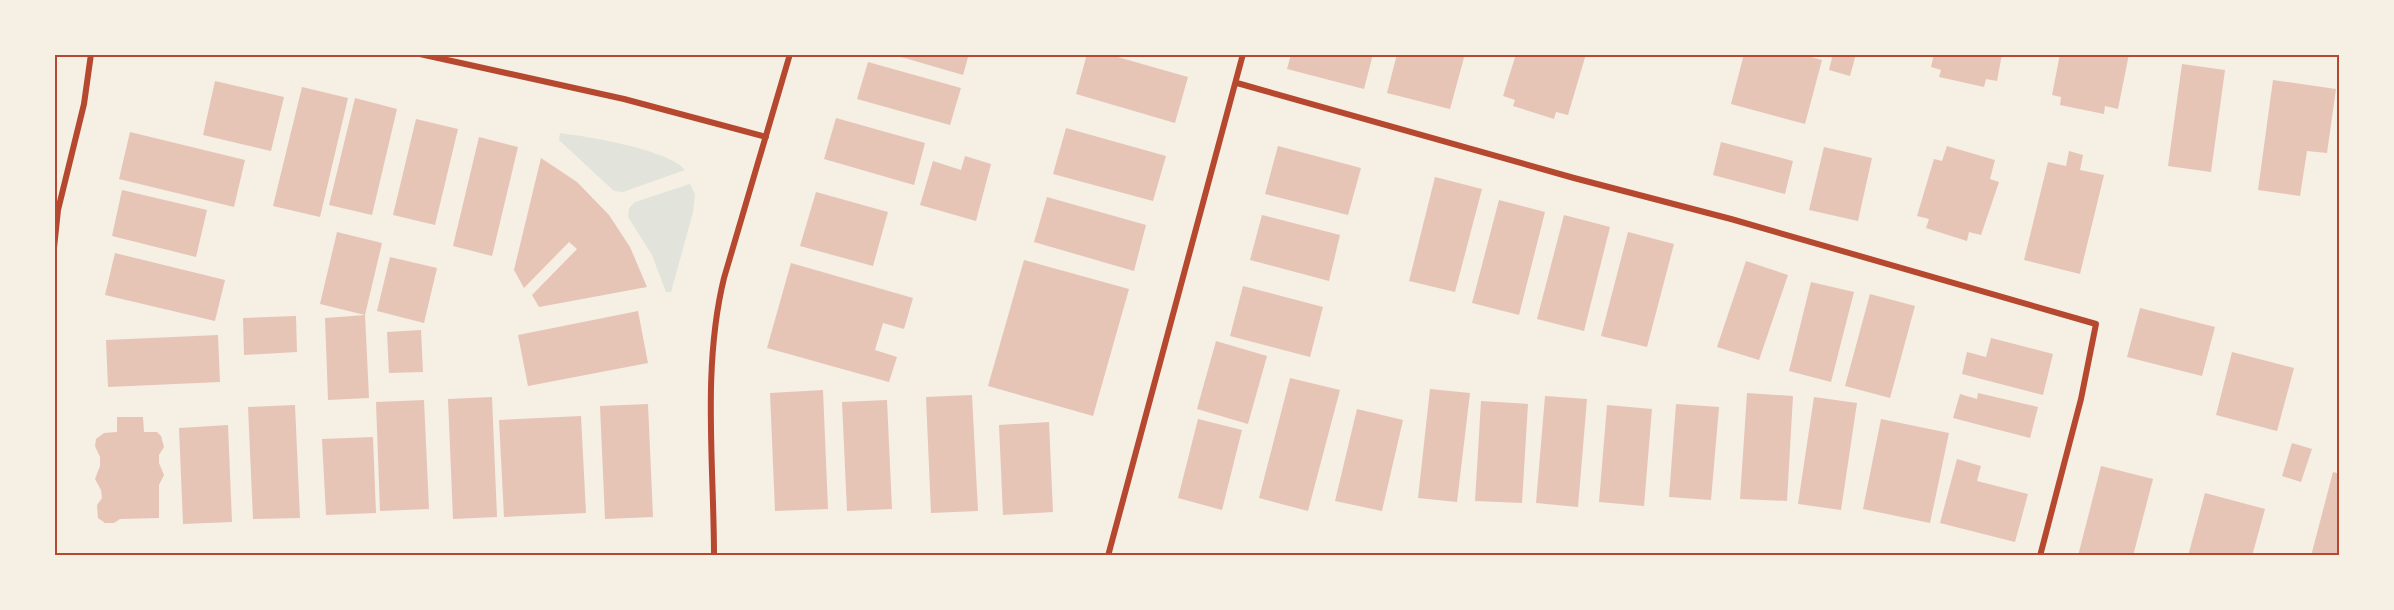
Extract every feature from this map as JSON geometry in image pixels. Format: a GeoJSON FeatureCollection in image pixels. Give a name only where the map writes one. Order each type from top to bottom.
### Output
{"type":"FeatureCollection","features":[{"type":"Feature","properties":{"kind":"street"},"geometry":{"type":"LineString","coordinates":[[54,248],[58,210],[84,104],[91,54]]}},
{"type":"Feature","properties":{"kind":"street"},"geometry":{"type":"LineString","coordinates":[[420,54],[624,99],[766,137]]}},
{"type":"Feature","properties":{"kind":"street"},"geometry":{"type":"LineString","coordinates":[[714,556],[712,376],[716,315],[724,278],[790,54]]}},
{"type":"Feature","properties":{"kind":"street"},"geometry":{"type":"LineString","coordinates":[[1108,556],[1243,54]]}},
{"type":"Feature","properties":{"kind":"street"},"geometry":{"type":"LineString","coordinates":[[1237,83],[1574,178],[1731,219],[2096,324],[2081,399],[2040,556]]}},
{"type":"Feature","properties":{"kind":"street"},"geometry":{"type":"LineString","coordinates":[[1262,556],[1759,556]]}},
{"type":"Feature","properties":{"kind":"shaded area"},"geometry":{"type":"Polygon","coordinates":[[[560,133],[646,150],[663,156],[685,170],[623,192],[614,191],[559,140],[560,133]]]}},
{"type":"Feature","properties":{"kind":"shaded area"},"geometry":{"type":"Polygon","coordinates":[[[690,184],[695,194],[693,212],[671,292],[666,292],[652,255],[628,217],[629,208],[635,202],[690,184]]]}},
{"type":"Feature","properties":{"kind":"building"},"geometry":{"type":"Polygon","coordinates":[[[891,54],[969,54],[963,75],[891,54]]]}},
{"type":"Feature","properties":{"kind":"building"},"geometry":{"type":"Polygon","coordinates":[[[1087,54],[1107,54],[1188,77],[1175,123],[1076,94],[1087,54]]]}},
{"type":"Feature","properties":{"kind":"building"},"geometry":{"type":"Polygon","coordinates":[[[1291,54],[1373,54],[1364,89],[1287,69],[1291,54]]]}},
{"type":"Feature","properties":{"kind":"building"},"geometry":{"type":"Polygon","coordinates":[[[1397,54],[1465,54],[1450,109],[1387,93],[1397,54]]]}},
{"type":"Feature","properties":{"kind":"building"},"geometry":{"type":"Polygon","coordinates":[[[1516,54],[1586,54],[1568,115],[1556,112],[1554,119],[1513,106],[1515,100],[1503,96],[1516,54]]]}},
{"type":"Feature","properties":{"kind":"building"},"geometry":{"type":"Polygon","coordinates":[[[1744,54],[1800,54],[1822,60],[1805,124],[1731,104],[1744,54]]]}},
{"type":"Feature","properties":{"kind":"building"},"geometry":{"type":"Polygon","coordinates":[[[1833,54],[1856,54],[1850,76],[1829,70],[1833,54]]]}},
{"type":"Feature","properties":{"kind":"building"},"geometry":{"type":"Polygon","coordinates":[[[1934,54],[2002,54],[1997,81],[1986,79],[1984,87],[1939,77],[1941,70],[1931,67],[1934,54]]]}},
{"type":"Feature","properties":{"kind":"building"},"geometry":{"type":"Polygon","coordinates":[[[2060,54],[2129,54],[2118,109],[2105,106],[2104,114],[2060,105],[2061,97],[2052,95],[2060,54]]]}},
{"type":"Feature","properties":{"kind":"building"},"geometry":{"type":"Polygon","coordinates":[[[868,62],[961,88],[950,125],[857,99],[868,62]]]}},
{"type":"Feature","properties":{"kind":"building"},"geometry":{"type":"Polygon","coordinates":[[[2182,64],[2225,70],[2211,172],[2168,166],[2182,64]]]}},
{"type":"Feature","properties":{"kind":"building"},"geometry":{"type":"Polygon","coordinates":[[[2273,80],[2336,89],[2327,153],[2307,151],[2300,196],[2258,190],[2273,80]]]}},
{"type":"Feature","properties":{"kind":"building"},"geometry":{"type":"Polygon","coordinates":[[[215,81],[284,97],[271,151],[203,135],[215,81]]]}},
{"type":"Feature","properties":{"kind":"building"},"geometry":{"type":"Polygon","coordinates":[[[302,87],[348,98],[320,217],[273,206],[302,87]]]}},
{"type":"Feature","properties":{"kind":"building"},"geometry":{"type":"Polygon","coordinates":[[[355,98],[397,109],[372,215],[329,205],[355,98]]]}},
{"type":"Feature","properties":{"kind":"building"},"geometry":{"type":"Polygon","coordinates":[[[836,118],[925,143],[914,185],[824,159],[836,118]]]}},
{"type":"Feature","properties":{"kind":"building"},"geometry":{"type":"Polygon","coordinates":[[[416,119],[458,129],[435,225],[393,215],[416,119]]]}},
{"type":"Feature","properties":{"kind":"building"},"geometry":{"type":"Polygon","coordinates":[[[1066,128],[1166,156],[1153,201],[1053,174],[1066,128]]]}},
{"type":"Feature","properties":{"kind":"building"},"geometry":{"type":"Polygon","coordinates":[[[130,132],[245,160],[234,207],[119,179],[130,132]]]}},
{"type":"Feature","properties":{"kind":"building"},"geometry":{"type":"Polygon","coordinates":[[[479,137],[518,147],[492,256],[453,246],[479,137]]]}},
{"type":"Feature","properties":{"kind":"building"},"geometry":{"type":"Polygon","coordinates":[[[1721,142],[1793,161],[1785,194],[1713,175],[1721,142]]]}},
{"type":"Feature","properties":{"kind":"building"},"geometry":{"type":"Polygon","coordinates":[[[1278,146],[1361,168],[1348,215],[1265,194],[1278,146]]]}},
{"type":"Feature","properties":{"kind":"building"},"geometry":{"type":"Polygon","coordinates":[[[1947,146],[1995,160],[1990,179],[1999,182],[1981,235],[1969,232],[1967,241],[1926,228],[1929,219],[1917,216],[1934,159],[1942,161],[1947,146]]]}},
{"type":"Feature","properties":{"kind":"building"},"geometry":{"type":"Polygon","coordinates":[[[1824,147],[1872,158],[1858,221],[1809,210],[1824,147]]]}},
{"type":"Feature","properties":{"kind":"building"},"geometry":{"type":"Polygon","coordinates":[[[2069,151],[2083,155],[2080,170],[2104,175],[2080,274],[2024,260],[2048,162],[2066,166],[2069,151]]]}},
{"type":"Feature","properties":{"kind":"building"},"geometry":{"type":"Polygon","coordinates":[[[965,156],[991,164],[976,221],[920,205],[933,161],[961,170],[965,156]]]}},
{"type":"Feature","properties":{"kind":"building"},"geometry":{"type":"Polygon","coordinates":[[[541,158],[577,182],[609,215],[630,247],[647,287],[539,307],[532,295],[577,249],[569,242],[524,288],[514,270],[541,158]]]}},
{"type":"Feature","properties":{"kind":"building"},"geometry":{"type":"Polygon","coordinates":[[[1435,177],[1482,189],[1455,292],[1409,281],[1435,177]]]}},
{"type":"Feature","properties":{"kind":"building"},"geometry":{"type":"Polygon","coordinates":[[[122,190],[207,210],[196,257],[112,236],[122,190]]]}},
{"type":"Feature","properties":{"kind":"building"},"geometry":{"type":"Polygon","coordinates":[[[816,192],[888,212],[873,266],[800,246],[816,192]]]}},
{"type":"Feature","properties":{"kind":"building"},"geometry":{"type":"Polygon","coordinates":[[[1047,197],[1146,225],[1134,271],[1034,242],[1047,197]]]}},
{"type":"Feature","properties":{"kind":"building"},"geometry":{"type":"Polygon","coordinates":[[[1499,200],[1545,212],[1519,315],[1472,303],[1499,200]]]}},
{"type":"Feature","properties":{"kind":"building"},"geometry":{"type":"Polygon","coordinates":[[[1262,215],[1340,235],[1329,281],[1250,260],[1262,215]]]}},
{"type":"Feature","properties":{"kind":"building"},"geometry":{"type":"Polygon","coordinates":[[[1564,215],[1610,227],[1584,331],[1537,319],[1564,215]]]}},
{"type":"Feature","properties":{"kind":"building"},"geometry":{"type":"Polygon","coordinates":[[[337,232],[382,243],[365,315],[320,304],[337,232]]]}},
{"type":"Feature","properties":{"kind":"building"},"geometry":{"type":"Polygon","coordinates":[[[1628,232],[1674,244],[1647,347],[1601,336],[1628,232]]]}},
{"type":"Feature","properties":{"kind":"building"},"geometry":{"type":"Polygon","coordinates":[[[115,253],[225,280],[215,321],[105,295],[115,253]]]}},
{"type":"Feature","properties":{"kind":"building"},"geometry":{"type":"Polygon","coordinates":[[[390,257],[437,268],[424,323],[377,311],[390,257]]]}},
{"type":"Feature","properties":{"kind":"building"},"geometry":{"type":"Polygon","coordinates":[[[1024,260],[1129,289],[1093,416],[988,386],[1024,260]]]}},
{"type":"Feature","properties":{"kind":"building"},"geometry":{"type":"Polygon","coordinates":[[[1746,261],[1788,275],[1759,360],[1717,347],[1746,261]]]}},
{"type":"Feature","properties":{"kind":"building"},"geometry":{"type":"Polygon","coordinates":[[[791,263],[913,298],[904,329],[883,323],[875,350],[897,357],[889,382],[767,348],[791,263]]]}},
{"type":"Feature","properties":{"kind":"building"},"geometry":{"type":"Polygon","coordinates":[[[1811,282],[1854,292],[1831,382],[1789,371],[1811,282]]]}},
{"type":"Feature","properties":{"kind":"building"},"geometry":{"type":"Polygon","coordinates":[[[1243,286],[1323,307],[1310,357],[1230,336],[1243,286]]]}},
{"type":"Feature","properties":{"kind":"building"},"geometry":{"type":"Polygon","coordinates":[[[1870,294],[1915,306],[1890,398],[1845,386],[1870,294]]]}},
{"type":"Feature","properties":{"kind":"building"},"geometry":{"type":"Polygon","coordinates":[[[2140,308],[2215,327],[2202,376],[2127,357],[2140,308]]]}},
{"type":"Feature","properties":{"kind":"building"},"geometry":{"type":"Polygon","coordinates":[[[638,311],[648,363],[528,386],[518,335],[638,311]]]}},
{"type":"Feature","properties":{"kind":"building"},"geometry":{"type":"Polygon","coordinates":[[[365,315],[369,398],[328,400],[325,318],[365,315]]]}},
{"type":"Feature","properties":{"kind":"building"},"geometry":{"type":"Polygon","coordinates":[[[296,316],[297,352],[244,355],[243,318],[296,316]]]}},
{"type":"Feature","properties":{"kind":"building"},"geometry":{"type":"Polygon","coordinates":[[[421,330],[423,372],[389,373],[387,332],[421,330]]]}},
{"type":"Feature","properties":{"kind":"building"},"geometry":{"type":"Polygon","coordinates":[[[218,335],[220,382],[108,387],[106,340],[218,335]]]}},
{"type":"Feature","properties":{"kind":"building"},"geometry":{"type":"Polygon","coordinates":[[[1991,338],[2053,354],[2043,395],[1962,374],[1967,352],[1986,357],[1991,338]]]}},
{"type":"Feature","properties":{"kind":"building"},"geometry":{"type":"Polygon","coordinates":[[[1216,341],[1267,356],[1248,424],[1197,409],[1216,341]]]}},
{"type":"Feature","properties":{"kind":"building"},"geometry":{"type":"Polygon","coordinates":[[[2232,352],[2294,368],[2277,431],[2216,415],[2232,352]]]}},
{"type":"Feature","properties":{"kind":"building"},"geometry":{"type":"Polygon","coordinates":[[[1290,378],[1340,390],[1308,511],[1259,498],[1290,378]]]}},
{"type":"Feature","properties":{"kind":"building"},"geometry":{"type":"Polygon","coordinates":[[[1430,389],[1470,393],[1457,502],[1418,498],[1430,389]]]}},
{"type":"Feature","properties":{"kind":"building"},"geometry":{"type":"Polygon","coordinates":[[[823,390],[828,509],[775,511],[770,393],[823,390]]]}},
{"type":"Feature","properties":{"kind":"building"},"geometry":{"type":"Polygon","coordinates":[[[1747,393],[1793,396],[1787,501],[1740,499],[1747,393]]]}},
{"type":"Feature","properties":{"kind":"building"},"geometry":{"type":"Polygon","coordinates":[[[1978,393],[2038,407],[2030,438],[1953,418],[1960,394],[1977,399],[1978,393]]]}},
{"type":"Feature","properties":{"kind":"building"},"geometry":{"type":"Polygon","coordinates":[[[972,395],[978,511],[931,513],[926,397],[972,395]]]}},
{"type":"Feature","properties":{"kind":"building"},"geometry":{"type":"Polygon","coordinates":[[[1545,396],[1587,399],[1578,507],[1536,503],[1545,396]]]}},
{"type":"Feature","properties":{"kind":"building"},"geometry":{"type":"Polygon","coordinates":[[[492,397],[497,517],[453,519],[448,399],[492,397]]]}},
{"type":"Feature","properties":{"kind":"building"},"geometry":{"type":"Polygon","coordinates":[[[1814,397],[1857,403],[1841,510],[1798,504],[1814,397]]]}},
{"type":"Feature","properties":{"kind":"building"},"geometry":{"type":"Polygon","coordinates":[[[424,400],[429,509],[380,511],[376,402],[424,400]]]}},
{"type":"Feature","properties":{"kind":"building"},"geometry":{"type":"Polygon","coordinates":[[[887,400],[892,509],[847,511],[842,402],[887,400]]]}},
{"type":"Feature","properties":{"kind":"building"},"geometry":{"type":"Polygon","coordinates":[[[1481,401],[1528,404],[1522,503],[1475,501],[1481,401]]]}},
{"type":"Feature","properties":{"kind":"building"},"geometry":{"type":"Polygon","coordinates":[[[648,404],[653,517],[605,519],[600,406],[648,404]]]}},
{"type":"Feature","properties":{"kind":"building"},"geometry":{"type":"Polygon","coordinates":[[[1676,404],[1719,407],[1711,500],[1669,497],[1676,404]]]}},
{"type":"Feature","properties":{"kind":"building"},"geometry":{"type":"Polygon","coordinates":[[[295,405],[300,518],[253,519],[248,407],[295,405]]]}},
{"type":"Feature","properties":{"kind":"building"},"geometry":{"type":"Polygon","coordinates":[[[1607,405],[1652,409],[1644,506],[1599,502],[1607,405]]]}},
{"type":"Feature","properties":{"kind":"building"},"geometry":{"type":"Polygon","coordinates":[[[1357,409],[1403,420],[1382,511],[1335,501],[1357,409]]]}},
{"type":"Feature","properties":{"kind":"building"},"geometry":{"type":"Polygon","coordinates":[[[581,416],[586,513],[504,517],[499,420],[581,416]]]}},
{"type":"Feature","properties":{"kind":"building"},"geometry":{"type":"Polygon","coordinates":[[[117,417],[143,417],[144,432],[157,432],[161,436],[164,447],[159,455],[159,463],[164,475],[159,485],[159,518],[120,519],[114,523],[105,523],[98,518],[97,505],[102,498],[101,490],[95,479],[100,466],[100,457],[95,446],[96,439],[104,433],[117,432],[117,417]]]}},
{"type":"Feature","properties":{"kind":"building"},"geometry":{"type":"Polygon","coordinates":[[[1198,419],[1242,430],[1222,510],[1178,498],[1198,419]]]}},
{"type":"Feature","properties":{"kind":"building"},"geometry":{"type":"Polygon","coordinates":[[[1881,419],[1949,433],[1930,523],[1863,509],[1881,419]]]}},
{"type":"Feature","properties":{"kind":"building"},"geometry":{"type":"Polygon","coordinates":[[[1049,422],[1053,512],[1003,515],[999,425],[1049,422]]]}},
{"type":"Feature","properties":{"kind":"building"},"geometry":{"type":"Polygon","coordinates":[[[228,425],[232,522],[183,524],[179,428],[228,425]]]}},
{"type":"Feature","properties":{"kind":"building"},"geometry":{"type":"Polygon","coordinates":[[[373,437],[376,513],[326,515],[322,439],[373,437]]]}},
{"type":"Feature","properties":{"kind":"building"},"geometry":{"type":"Polygon","coordinates":[[[2292,443],[2312,449],[2301,482],[2282,476],[2292,443]]]}},
{"type":"Feature","properties":{"kind":"building"},"geometry":{"type":"Polygon","coordinates":[[[1957,459],[1981,466],[1977,481],[2028,494],[2015,542],[1940,523],[1957,459]]]}},
{"type":"Feature","properties":{"kind":"building"},"geometry":{"type":"Polygon","coordinates":[[[2101,466],[2153,479],[2133,556],[2078,556],[2101,466]]]}},
{"type":"Feature","properties":{"kind":"building"},"geometry":{"type":"Polygon","coordinates":[[[2333,472],[2340,474],[2340,556],[2311,556],[2333,472]]]}},
{"type":"Feature","properties":{"kind":"building"},"geometry":{"type":"Polygon","coordinates":[[[2205,493],[2265,509],[2252,556],[2188,556],[2205,493]]]}}]}
